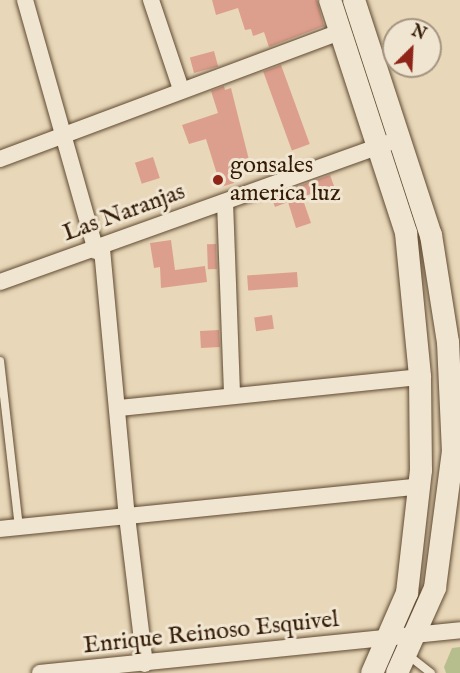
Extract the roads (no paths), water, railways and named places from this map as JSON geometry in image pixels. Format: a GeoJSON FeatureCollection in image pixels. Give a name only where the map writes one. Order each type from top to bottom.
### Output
{"type":"FeatureCollection","features":[{"type":"Feature","properties":{"kind":"main road"},"geometry":{"type":"LineString","coordinates":[[330,0],[339,32],[431,235],[448,342],[456,450],[435,588],[406,654]]}},
{"type":"Feature","properties":{"kind":"main road"},"geometry":{"type":"LineString","coordinates":[[354,0],[389,143],[406,233],[420,377],[420,486],[406,593],[372,673]]}},
{"type":"Feature","properties":{"kind":"street"},"geometry":{"type":"LineString","coordinates":[[25,0],[62,135],[99,250],[120,408],[127,516],[145,664]]}},
{"type":"Feature","properties":{"kind":"street"},"geometry":{"type":"LineString","coordinates":[[151,0],[181,89]]}},
{"type":"Feature","properties":{"kind":"street"},"geometry":{"type":"LineString","coordinates":[[0,159],[181,89],[339,32]]}},
{"type":"Feature","properties":{"kind":"street","name":"Las Naranjas"},"geometry":{"type":"LineString","coordinates":[[0,282],[99,250],[389,143]]}},
{"type":"Feature","properties":{"kind":"street"},"geometry":{"type":"LineString","coordinates":[[225,202],[232,396]]}},
{"type":"Feature","properties":{"kind":"street"},"geometry":{"type":"LineString","coordinates":[[120,408],[420,377]]}},
{"type":"Feature","properties":{"kind":"street"},"geometry":{"type":"LineString","coordinates":[[0,529],[420,486]]}},
{"type":"Feature","properties":{"kind":"street","name":"Enrique Reinoso Esquivel"},"geometry":{"type":"LineString","coordinates":[[40,673],[387,640],[406,654],[460,630]]}},
{"type":"Feature","properties":{"kind":"lane"},"geometry":{"type":"LineString","coordinates":[[0,361],[19,527]]}},
{"type":"Feature","properties":{"kind":"lane"},"geometry":{"type":"LineString","coordinates":[[406,654],[431,673]]}},
{"type":"Feature","properties":{"kind":"place","name":"gonsales america luz"},"geometry":{"type":"Point","coordinates":[218,180]}}]}
